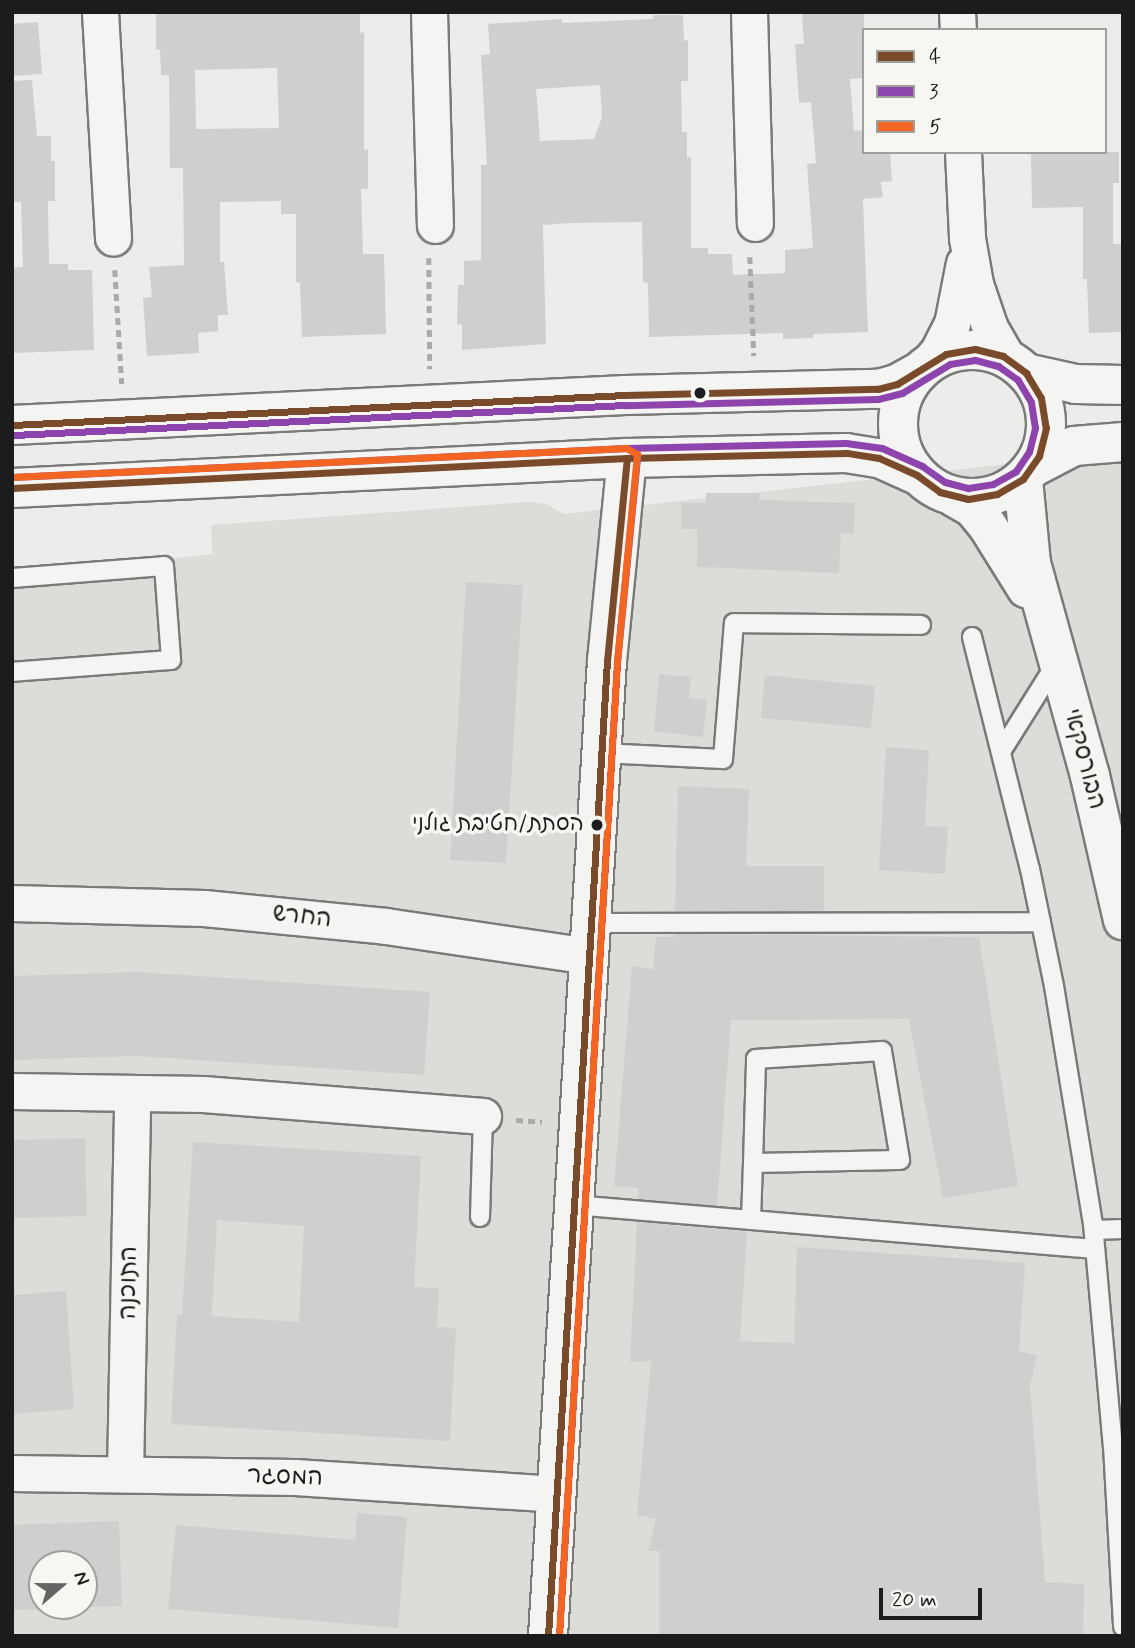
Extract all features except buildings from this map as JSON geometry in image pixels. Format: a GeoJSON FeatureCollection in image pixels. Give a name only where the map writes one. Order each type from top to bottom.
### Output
{"type":"FeatureCollection","features":[{"type":"Feature","properties":{"kind":"street"},"geometry":{"type":"LineString","coordinates":[[100,12],[113,238]]}},
{"type":"Feature","properties":{"kind":"street"},"geometry":{"type":"LineString","coordinates":[[429,12],[435,225]]}},
{"type":"Feature","properties":{"kind":"street"},"geometry":{"type":"LineString","coordinates":[[748,12],[755,223]]}},
{"type":"Feature","properties":{"kind":"street"},"geometry":{"type":"LineString","coordinates":[[917,475],[901,449],[897,420],[904,392],[938,351],[953,324],[961,291],[967,238],[963,154]]}},
{"type":"Feature","properties":{"kind":"street"},"geometry":{"type":"LineString","coordinates":[[967,238],[985,314],[1016,366],[1041,398],[1046,428],[1044,442],[1027,474]]}},
{"type":"Feature","properties":{"kind":"street"},"geometry":{"type":"LineString","coordinates":[[12,425],[430,404],[878,389],[897,384],[946,354],[961,350],[989,351],[1016,366],[1076,384],[1123,385]]}},
{"type":"Feature","properties":{"kind":"street"},"geometry":{"type":"LineString","coordinates":[[12,488],[627,458],[846,453],[879,458],[917,475],[934,488],[954,497],[968,499],[990,496],[1074,446],[1123,442]]}},
{"type":"Feature","properties":{"kind":"street"},"geometry":{"type":"LineString","coordinates":[[548,1636],[601,753],[627,458]]}},
{"type":"Feature","properties":{"kind":"street","name":"הבורסקאי"},"geometry":{"type":"LineString","coordinates":[[1027,474],[1031,563],[1053,652],[1090,776],[1123,920]]}},
{"type":"Feature","properties":{"kind":"street","name":"הבורסקאי"},"geometry":{"type":"LineString","coordinates":[[954,497],[973,509],[1012,561],[1053,652]]}},
{"type":"Feature","properties":{"kind":"street","name":"החרש"},"geometry":{"type":"LineString","coordinates":[[12,903],[204,908],[386,926],[590,940]]}},
{"type":"Feature","properties":{"kind":"street"},"geometry":{"type":"LineString","coordinates":[[12,1091],[203,1094],[483,1116]]}},
{"type":"Feature","properties":{"kind":"street","name":"התוכנה"},"geometry":{"type":"LineString","coordinates":[[125,1474],[132,1093]]}},
{"type":"Feature","properties":{"kind":"street","name":"המסגר"},"geometry":{"type":"LineString","coordinates":[[12,1473],[307,1478],[556,1494]]}},
{"type":"Feature","properties":{"kind":"lane"},"geometry":{"type":"LineString","coordinates":[[12,578],[164,566],[172,660],[12,672]]}},
{"type":"Feature","properties":{"kind":"lane"},"geometry":{"type":"LineString","coordinates":[[601,753],[723,759],[734,623],[921,625]]}},
{"type":"Feature","properties":{"kind":"lane"},"geometry":{"type":"LineString","coordinates":[[972,637],[1002,750],[1041,922],[1094,1230],[1112,1433],[1123,1627]]}},
{"type":"Feature","properties":{"kind":"lane"},"geometry":{"type":"LineString","coordinates":[[1002,750],[1053,652]]}},
{"type":"Feature","properties":{"kind":"lane"},"geometry":{"type":"LineString","coordinates":[[590,940],[1041,922]]}},
{"type":"Feature","properties":{"kind":"lane"},"geometry":{"type":"LineString","coordinates":[[751,1220],[756,1059],[882,1051],[900,1160],[753,1164]]}},
{"type":"Feature","properties":{"kind":"lane"},"geometry":{"type":"LineString","coordinates":[[480,1217],[483,1116]]}},
{"type":"Feature","properties":{"kind":"lane"},"geometry":{"type":"LineString","coordinates":[[574,1205],[1095,1249]]}},
{"type":"Feature","properties":{"kind":"lane"},"geometry":{"type":"LineString","coordinates":[[1094,1230],[1123,1229]]}},
{"type":"Feature","properties":{"kind":"path"},"geometry":{"type":"LineString","coordinates":[[755,223],[750,243],[755,392]]}},
{"type":"Feature","properties":{"kind":"path"},"geometry":{"type":"LineString","coordinates":[[430,404],[429,244],[435,225]]}},
{"type":"Feature","properties":{"kind":"path"},"geometry":{"type":"LineString","coordinates":[[113,238],[124,420]]}},
{"type":"Feature","properties":{"kind":"path"},"geometry":{"type":"LineString","coordinates":[[483,1116],[579,1126]]}},
{"type":"Feature","properties":{"kind":"shaded area"},"geometry":{"type":"Polygon","coordinates":[[[1123,451],[1123,1636],[12,1636],[12,577],[212,554],[211,525],[529,502],[546,504],[564,514],[1123,451]]]}},
{"type":"Feature","properties":{"kind":"transit line","name":"4"},"geometry":{"type":"LineString","coordinates":[[12,425],[625,395],[878,389],[897,384],[946,354],[975,349],[1003,356],[1026,373],[1041,398],[1046,428],[1039,456],[1023,479],[997,494],[968,499],[940,492],[917,475],[879,458],[846,453],[627,458],[12,488]]}},
{"type":"Feature","properties":{"kind":"transit line","name":"3"},"geometry":{"type":"LineString","coordinates":[[12,477],[626,448],[846,443],[882,448],[922,466],[945,482],[968,488],[993,484],[1016,471],[1029,452],[1035,428],[1031,402],[1018,380],[998,366],[975,360],[950,364],[902,393],[878,399],[625,405],[13,435]]}},
{"type":"Feature","properties":{"kind":"transit line","name":"5"},"geometry":{"type":"LineString","coordinates":[[12,477],[626,448],[637,454],[617,662],[559,1636]]}},
{"type":"Feature","properties":{"kind":"transit line","name":"4"},"geometry":{"type":"LineString","coordinates":[[548,1636],[607,661],[627,458]]}},
{"type":"Feature","properties":{"kind":"transit line","name":"3"},"geometry":{"type":"LineString","coordinates":[[559,1636],[617,662],[637,459]]}},
{"type":"Feature","properties":{"kind":"place","name":"הסתת/חטיבת גולני"},"geometry":{"type":"Point","coordinates":[597,825]}}]}
